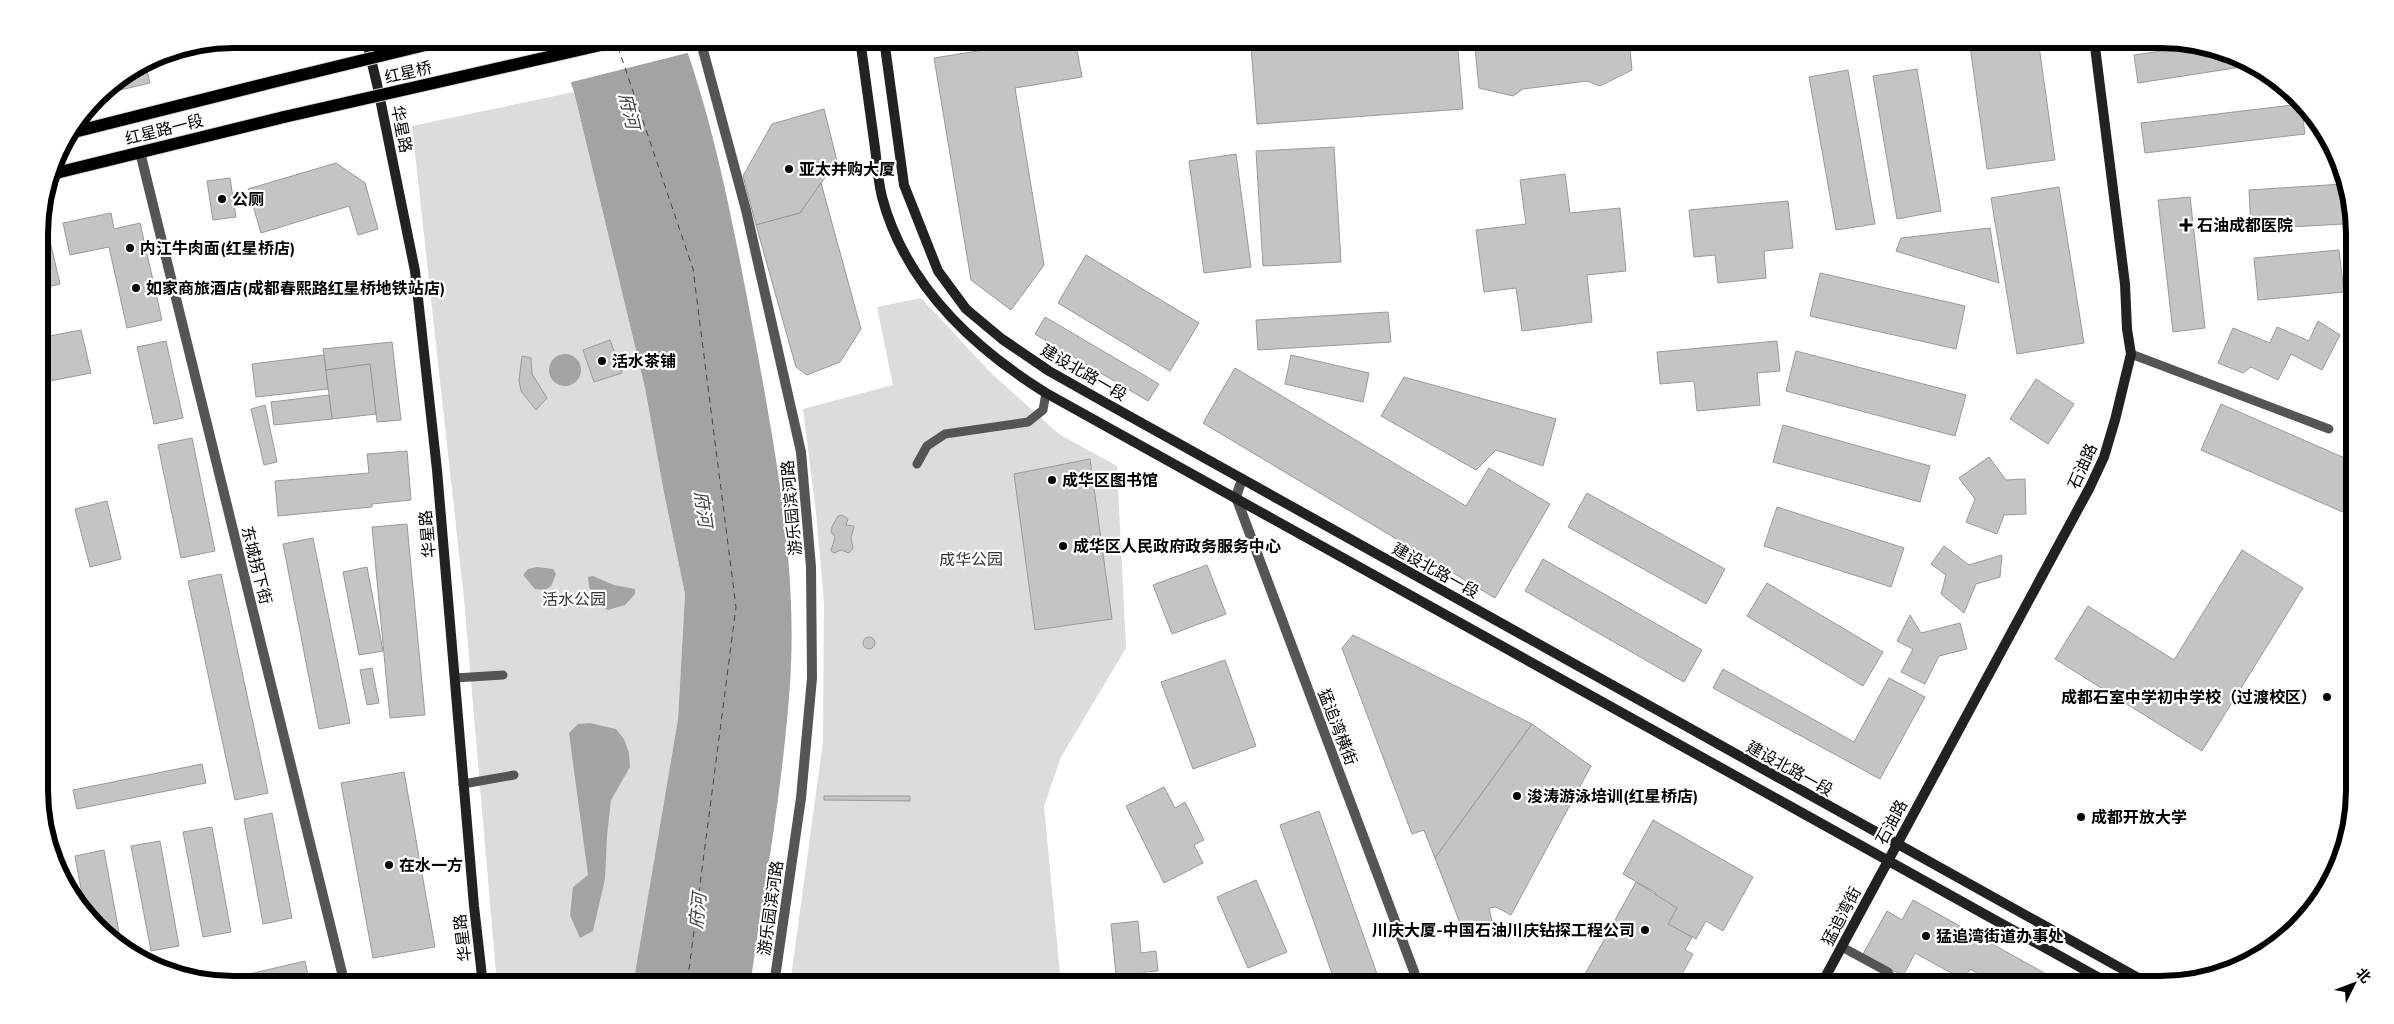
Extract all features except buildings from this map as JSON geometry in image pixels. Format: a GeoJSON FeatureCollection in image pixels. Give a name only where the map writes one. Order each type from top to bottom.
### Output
{"type":"FeatureCollection","features":[{"type":"Feature","properties":{"kind":"main road","name":"华星路"},"geometry":{"type":"LineString","coordinates":[[368,48],[415,271],[437,470],[463,784],[482,976]]}},
{"type":"Feature","properties":{"kind":"main road","name":"红星桥"},"geometry":{"type":"LineString","coordinates":[[277,81],[413,48]]}},
{"type":"Feature","properties":{"kind":"main road","name":"红星桥"},"geometry":{"type":"LineString","coordinates":[[284,117],[587,48]]}},
{"type":"Feature","properties":{"kind":"main road","name":"建设北路一段"},"geometry":{"type":"LineString","coordinates":[[861,48],[882,197],[900,245],[928,291],[967,335],[1008,370],[1046,394],[1236,497],[1887,862],[2096,976]]}},
{"type":"Feature","properties":{"kind":"main road","name":"建设北路一段"},"geometry":{"type":"LineString","coordinates":[[885,48],[904,185],[938,271],[966,309],[1002,339],[1049,371],[2135,976]]}},
{"type":"Feature","properties":{"kind":"main road","name":"石油路"},"geometry":{"type":"LineString","coordinates":[[1887,862],[2090,487],[2104,457],[2113,430],[2131,354],[2127,329],[2126,284],[2095,48]]}},
{"type":"Feature","properties":{"kind":"main road","name":"红星路一段"},"geometry":{"type":"LineString","coordinates":[[78,131],[277,81]]}},
{"type":"Feature","properties":{"kind":"main road","name":"红星路一段"},"geometry":{"type":"LineString","coordinates":[[58,173],[284,117]]}},
{"type":"Feature","properties":{"kind":"main road","name":"猛追湾街"},"geometry":{"type":"LineString","coordinates":[[1826,976],[1887,862]]}},
{"type":"Feature","properties":{"kind":"street","name":"游乐园滨河路"},"geometry":{"type":"LineString","coordinates":[[702,48],[746,210],[801,452],[812,567],[812,678],[802,798],[775,976]]}},
{"type":"Feature","properties":{"kind":"street","name":"东城拐下街"},"geometry":{"type":"LineString","coordinates":[[140,152],[344,976]]}},
{"type":"Feature","properties":{"kind":"street"},"geometry":{"type":"LineString","coordinates":[[1236,497],[1242,479]]}},
{"type":"Feature","properties":{"kind":"street","name":"猛追湾横街"},"geometry":{"type":"LineString","coordinates":[[1236,497],[1416,976]]}},
{"type":"Feature","properties":{"kind":"lane"},"geometry":{"type":"LineString","coordinates":[[2131,354],[2330,429]]}},
{"type":"Feature","properties":{"kind":"lane"},"geometry":{"type":"LineString","coordinates":[[917,464],[926,446],[945,434],[1028,422],[1043,410],[1046,394]]}},
{"type":"Feature","properties":{"kind":"lane"},"geometry":{"type":"LineString","coordinates":[[454,678],[503,675]]}},
{"type":"Feature","properties":{"kind":"lane"},"geometry":{"type":"LineString","coordinates":[[463,784],[514,775]]}},
{"type":"Feature","properties":{"kind":"lane"},"geometry":{"type":"LineString","coordinates":[[1842,947],[1888,972],[1890,976]]}},
{"type":"Feature","properties":{"kind":"green space","name":"活水公园"},"geometry":{"type":"Polygon","coordinates":[[[574,92],[645,388],[685,594],[678,719],[635,976],[496,976],[464,599],[412,126],[574,92]]]}},
{"type":"Feature","properties":{"kind":"green space","name":"成华公园"},"geometry":{"type":"Polygon","coordinates":[[[921,298],[992,374],[1059,434],[1117,466],[1126,648],[1061,757],[1044,806],[1060,976],[791,976],[823,741],[824,603],[816,513],[803,409],[893,385],[877,307],[921,298]]]}},
{"type":"Feature","properties":{"kind":"water","name":"府河"},"geometry":{"type":"Polygon","coordinates":[[[559,48],[686,48],[706,111],[732,222],[777,464],[788,552],[791,596],[792,640],[787,722],[773,835],[751,976],[635,976],[678,719],[685,594],[645,388],[574,92],[559,48]]]}},
{"type":"Feature","properties":{"kind":"water"},"geometry":{"type":"Polygon","coordinates":[[[565,354],[577,358],[581,370],[577,382],[565,386],[553,382],[549,370],[553,358],[565,354]]]}},
{"type":"Feature","properties":{"kind":"water"},"geometry":{"type":"Polygon","coordinates":[[[537,567],[553,569],[556,574],[551,586],[545,590],[535,589],[523,575],[528,569],[537,567]]]}},
{"type":"Feature","properties":{"kind":"water"},"geometry":{"type":"Polygon","coordinates":[[[593,576],[614,585],[635,589],[635,594],[625,605],[608,610],[603,608],[591,593],[588,577],[593,576]]]}},
{"type":"Feature","properties":{"kind":"water"},"geometry":{"type":"Polygon","coordinates":[[[590,723],[616,729],[624,739],[629,753],[630,767],[611,800],[605,879],[593,931],[580,938],[570,915],[573,887],[588,875],[569,733],[578,724],[590,723]]]}},
{"type":"Feature","properties":{"kind":"pier"},"geometry":{"type":"Polygon","coordinates":[[[561,48],[689,48],[691,52],[568,83],[561,48]]]}},
{"type":"Feature","properties":{"kind":"ferry route"},"geometry":{"type":"LineString","coordinates":[[618,48],[693,269],[736,607],[688,976]]}},
{"type":"Feature","properties":{"kind":"place","name":"亚太并购大厦"},"geometry":{"type":"Point","coordinates":[789,169]}},
{"type":"Feature","properties":{"kind":"place","name":"公厕"},"geometry":{"type":"Point","coordinates":[222,199]}},
{"type":"Feature","properties":{"kind":"place","name":"石油成都医院"},"geometry":{"type":"Point","coordinates":[2186,225]}},
{"type":"Feature","properties":{"kind":"place","name":"内江牛肉面(红星桥店)"},"geometry":{"type":"Point","coordinates":[130,248]}},
{"type":"Feature","properties":{"kind":"place","name":"如家商旅酒店(成都春熙路红星桥地铁站店)"},"geometry":{"type":"Point","coordinates":[136,288]}},
{"type":"Feature","properties":{"kind":"place","name":"活水茶铺"},"geometry":{"type":"Point","coordinates":[602,361]}},
{"type":"Feature","properties":{"kind":"place","name":"成华区图书馆"},"geometry":{"type":"Point","coordinates":[1052,480]}},
{"type":"Feature","properties":{"kind":"place","name":"成华区人民政府政务服务中心"},"geometry":{"type":"Point","coordinates":[1063,546]}},
{"type":"Feature","properties":{"kind":"place","name":"成都石室中学初中学校（过渡校区）"},"geometry":{"type":"Point","coordinates":[2327,697]}},
{"type":"Feature","properties":{"kind":"place","name":"浚涛游泳培训(红星桥店)"},"geometry":{"type":"Point","coordinates":[1517,796]}},
{"type":"Feature","properties":{"kind":"place","name":"成都开放大学"},"geometry":{"type":"Point","coordinates":[2081,817]}},
{"type":"Feature","properties":{"kind":"place","name":"在水一方"},"geometry":{"type":"Point","coordinates":[389,865]}},
{"type":"Feature","properties":{"kind":"place","name":"川庆大厦-中国石油川庆钻探工程公司"},"geometry":{"type":"Point","coordinates":[1645,930]}},
{"type":"Feature","properties":{"kind":"place","name":"猛追湾街道办事处"},"geometry":{"type":"Point","coordinates":[1926,936]}}]}
